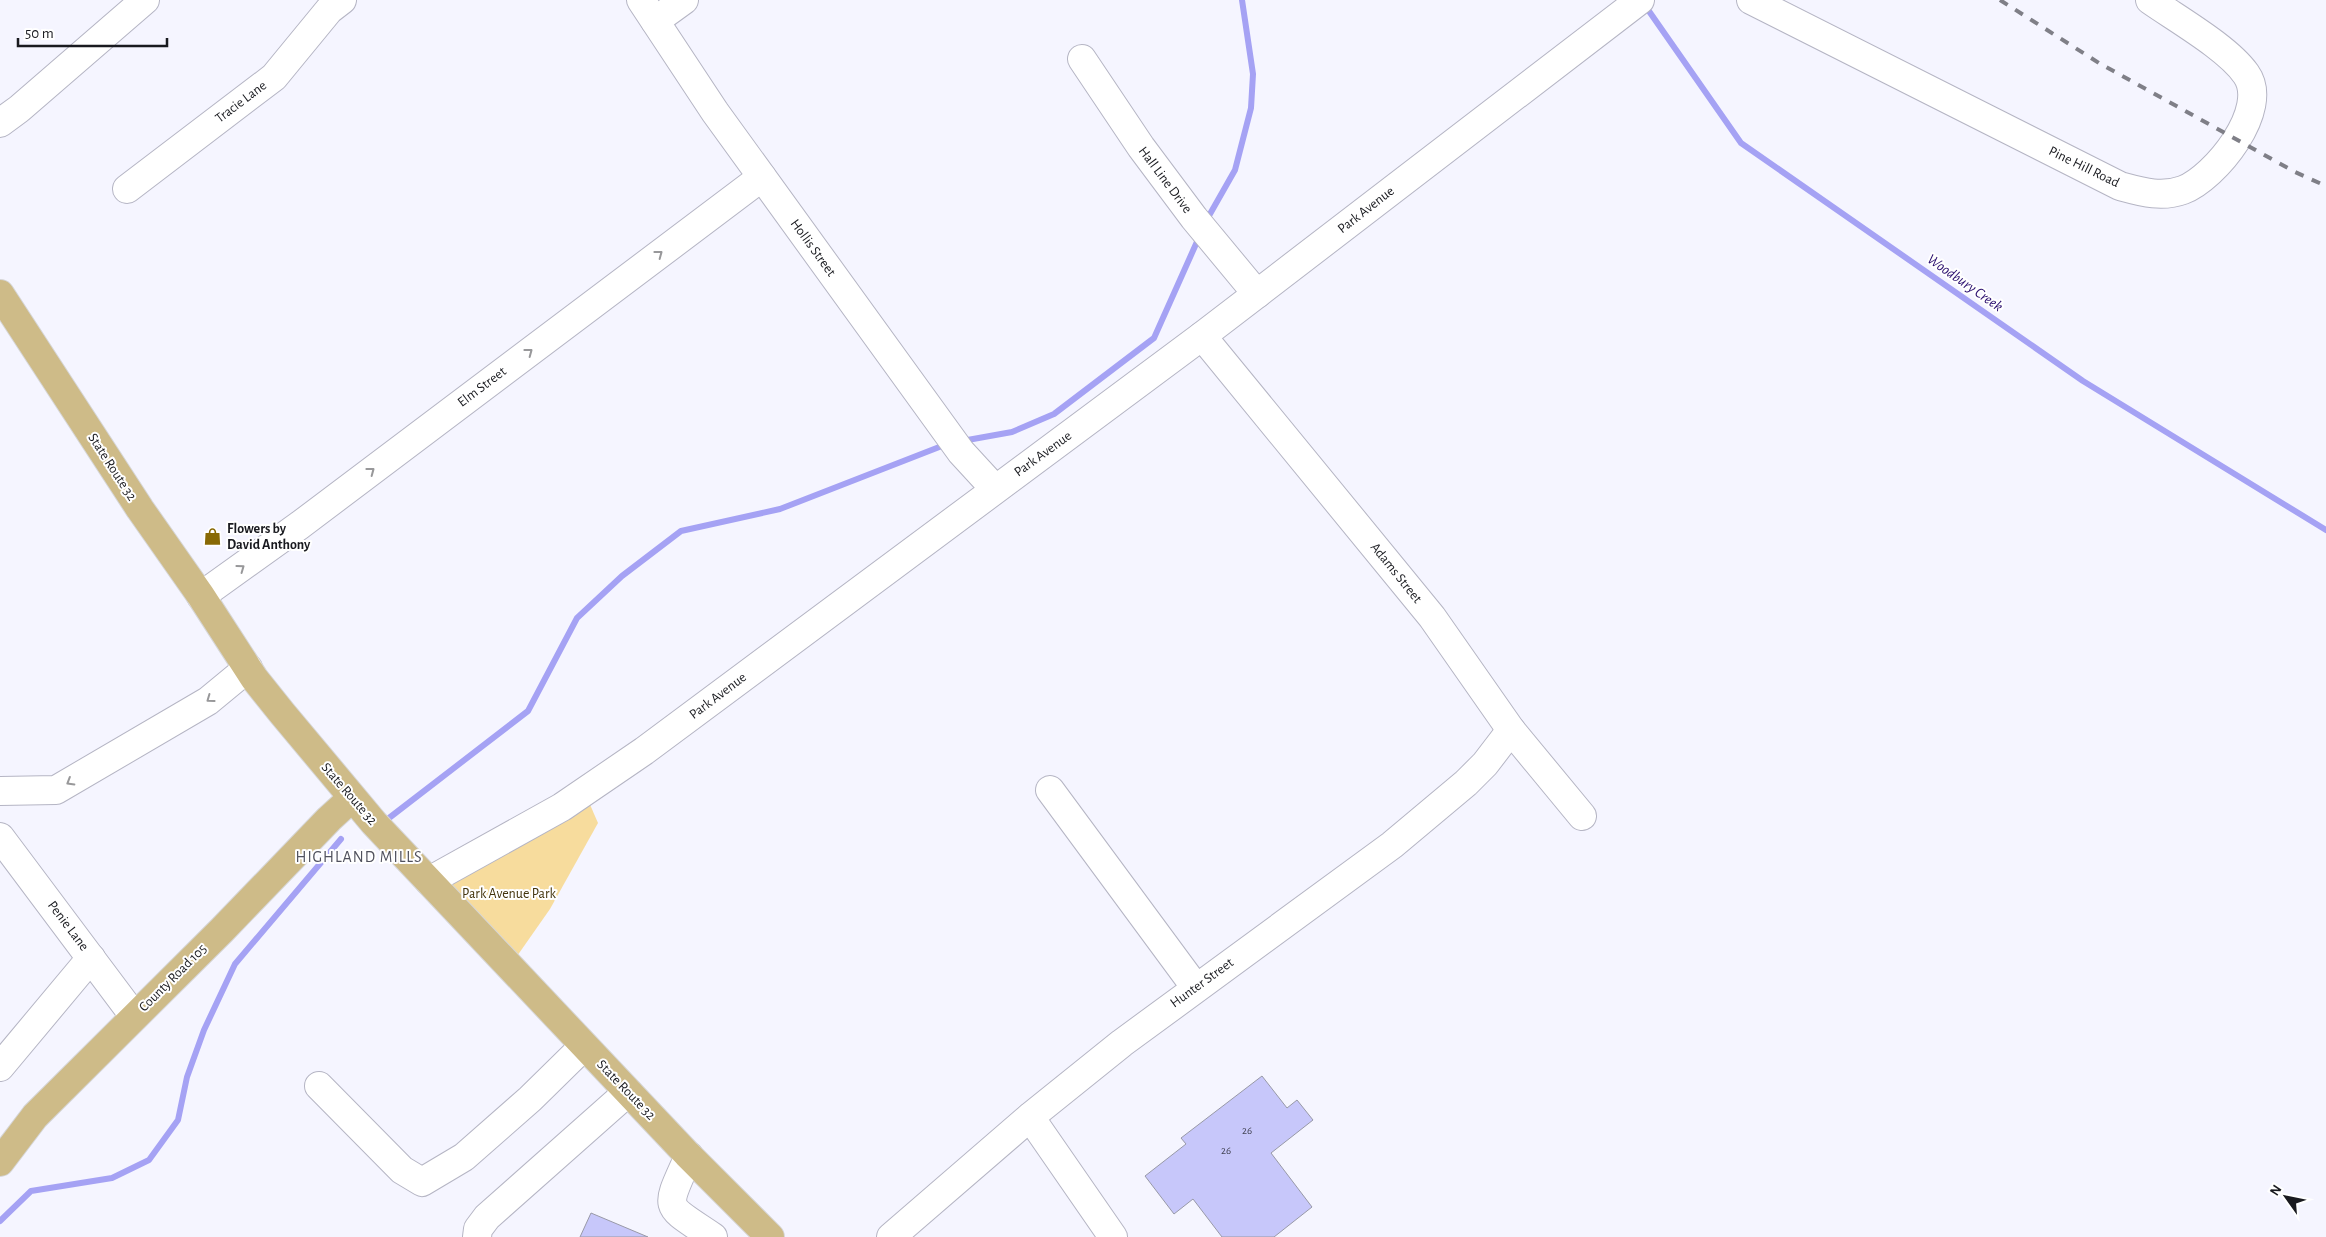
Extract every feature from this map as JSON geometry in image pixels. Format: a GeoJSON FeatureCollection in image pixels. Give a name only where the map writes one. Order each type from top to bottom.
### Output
{"type":"FeatureCollection","features":[{"type":"Feature","properties":{"kind":"main road","name":"State Route 32"},"geometry":{"type":"LineString","coordinates":[[0,294],[130,493],[248,668],[352,798],[584,1046],[689,1156],[770,1237]]}},
{"type":"Feature","properties":{"kind":"main road","name":"County Road 105"},"geometry":{"type":"LineString","coordinates":[[3,1149],[222,930],[329,819],[352,798]]}},
{"type":"Feature","properties":{"kind":"street"},"geometry":{"type":"LineString","coordinates":[[0,123],[19,109],[145,0]]}},
{"type":"Feature","properties":{"kind":"street","name":"Tracie Lane"},"geometry":{"type":"LineString","coordinates":[[127,189],[274,77],[329,10],[342,0]]}},
{"type":"Feature","properties":{"kind":"street"},"geometry":{"type":"LineString","coordinates":[[648,10],[684,0]]}},
{"type":"Feature","properties":{"kind":"street","name":"Pine Hill Road"},"geometry":{"type":"LineString","coordinates":[[1751,0],[2120,186],[2143,193],[2161,195],[2182,190],[2198,183],[2215,168],[2242,128],[2254,100],[2247,74],[2226,54],[2150,0]]}},
{"type":"Feature","properties":{"kind":"street","name":"Park Avenue"},"geometry":{"type":"LineString","coordinates":[[429,881],[562,806],[639,754],[1202,336],[1634,4]]}},
{"type":"Feature","properties":{"kind":"street","name":"Hollis Street"},"geometry":{"type":"LineString","coordinates":[[648,10],[715,112],[960,452],[995,489]]}},
{"type":"Feature","properties":{"kind":"street","name":"Hall Line Drive"},"geometry":{"type":"LineString","coordinates":[[1082,59],[1140,147],[1257,294]]}},
{"type":"Feature","properties":{"kind":"street","name":"Elm Street"},"geometry":{"type":"LineString","coordinates":[[201,596],[300,525],[762,177]]}},
{"type":"Feature","properties":{"kind":"street","name":"Adams Street"},"geometry":{"type":"LineString","coordinates":[[1202,336],[1432,617],[1511,730],[1582,816]]}},
{"type":"Feature","properties":{"kind":"street"},"geometry":{"type":"LineString","coordinates":[[0,791],[56,790],[208,700],[248,668]]}},
{"type":"Feature","properties":{"kind":"street","name":"Hunter Street"},"geometry":{"type":"LineString","coordinates":[[891,1237],[1030,1117],[1122,1043],[1392,845],[1466,783],[1485,764],[1511,730]]}},
{"type":"Feature","properties":{"kind":"street"},"geometry":{"type":"LineString","coordinates":[[1050,790],[1196,988]]}},
{"type":"Feature","properties":{"kind":"street","name":"Penie Lane"},"geometry":{"type":"LineString","coordinates":[[2,846],[91,958],[134,1016]]}},
{"type":"Feature","properties":{"kind":"street"},"geometry":{"type":"LineString","coordinates":[[0,1067],[91,958]]}},
{"type":"Feature","properties":{"kind":"street"},"geometry":{"type":"LineString","coordinates":[[319,1086],[402,1170],[422,1182],[464,1157],[530,1099],[584,1046]]}},
{"type":"Feature","properties":{"kind":"street"},"geometry":{"type":"LineString","coordinates":[[477,1237],[478,1228],[487,1216],[628,1092]]}},
{"type":"Feature","properties":{"kind":"street"},"geometry":{"type":"LineString","coordinates":[[1030,1117],[1113,1237]]}},
{"type":"Feature","properties":{"kind":"street"},"geometry":{"type":"LineString","coordinates":[[689,1156],[671,1197],[671,1205],[676,1212],[713,1237]]}},
{"type":"Feature","properties":{"kind":"green space","name":"Park Avenue Park"},"geometry":{"type":"Polygon","coordinates":[[[588,800],[598,823],[550,909],[515,959],[441,885],[588,800]]]}},
{"type":"Feature","properties":{"kind":"building"},"geometry":{"type":"Polygon","coordinates":[[[1262,1076],[1287,1108],[1297,1100],[1313,1120],[1271,1153],[1312,1207],[1274,1237],[1222,1237],[1193,1199],[1174,1214],[1145,1176],[1186,1144],[1181,1138],[1262,1076]]]}},
{"type":"Feature","properties":{"kind":"building"},"geometry":{"type":"Polygon","coordinates":[[[591,1213],[648,1237],[580,1237],[591,1213]]]}},
{"type":"Feature","properties":{"kind":"waterway"},"geometry":{"type":"LineString","coordinates":[[1206,221],[1235,170],[1251,108],[1253,74],[1242,0]]}},
{"type":"Feature","properties":{"kind":"waterway","name":"Woodbury Creek"},"geometry":{"type":"LineString","coordinates":[[1644,4],[1741,143],[2083,381],[2326,530]]}},
{"type":"Feature","properties":{"kind":"waterway"},"geometry":{"type":"LineString","coordinates":[[962,441],[1012,432],[1054,414],[1154,338],[1200,235]]}},
{"type":"Feature","properties":{"kind":"waterway"},"geometry":{"type":"LineString","coordinates":[[389,818],[528,711],[577,618],[622,576],[681,531],[780,509],[947,444]]}},
{"type":"Feature","properties":{"kind":"waterway"},"geometry":{"type":"LineString","coordinates":[[0,1221],[31,1191],[112,1178],[149,1160],[178,1120],[187,1077],[204,1030],[235,964],[341,839]]}},
{"type":"Feature","properties":{"kind":"railway"},"geometry":{"type":"LineString","coordinates":[[2000,0],[2099,63],[2295,172],[2326,186]]}},
{"type":"Feature","properties":{"kind":"place","name":"Flowers by David Anthony"},"geometry":{"type":"Point","coordinates":[213,537]}},
{"type":"Feature","properties":{"kind":"district","name":"HIGHLAND MILLS"},"geometry":{"type":"Point","coordinates":[359,857]}}]}
